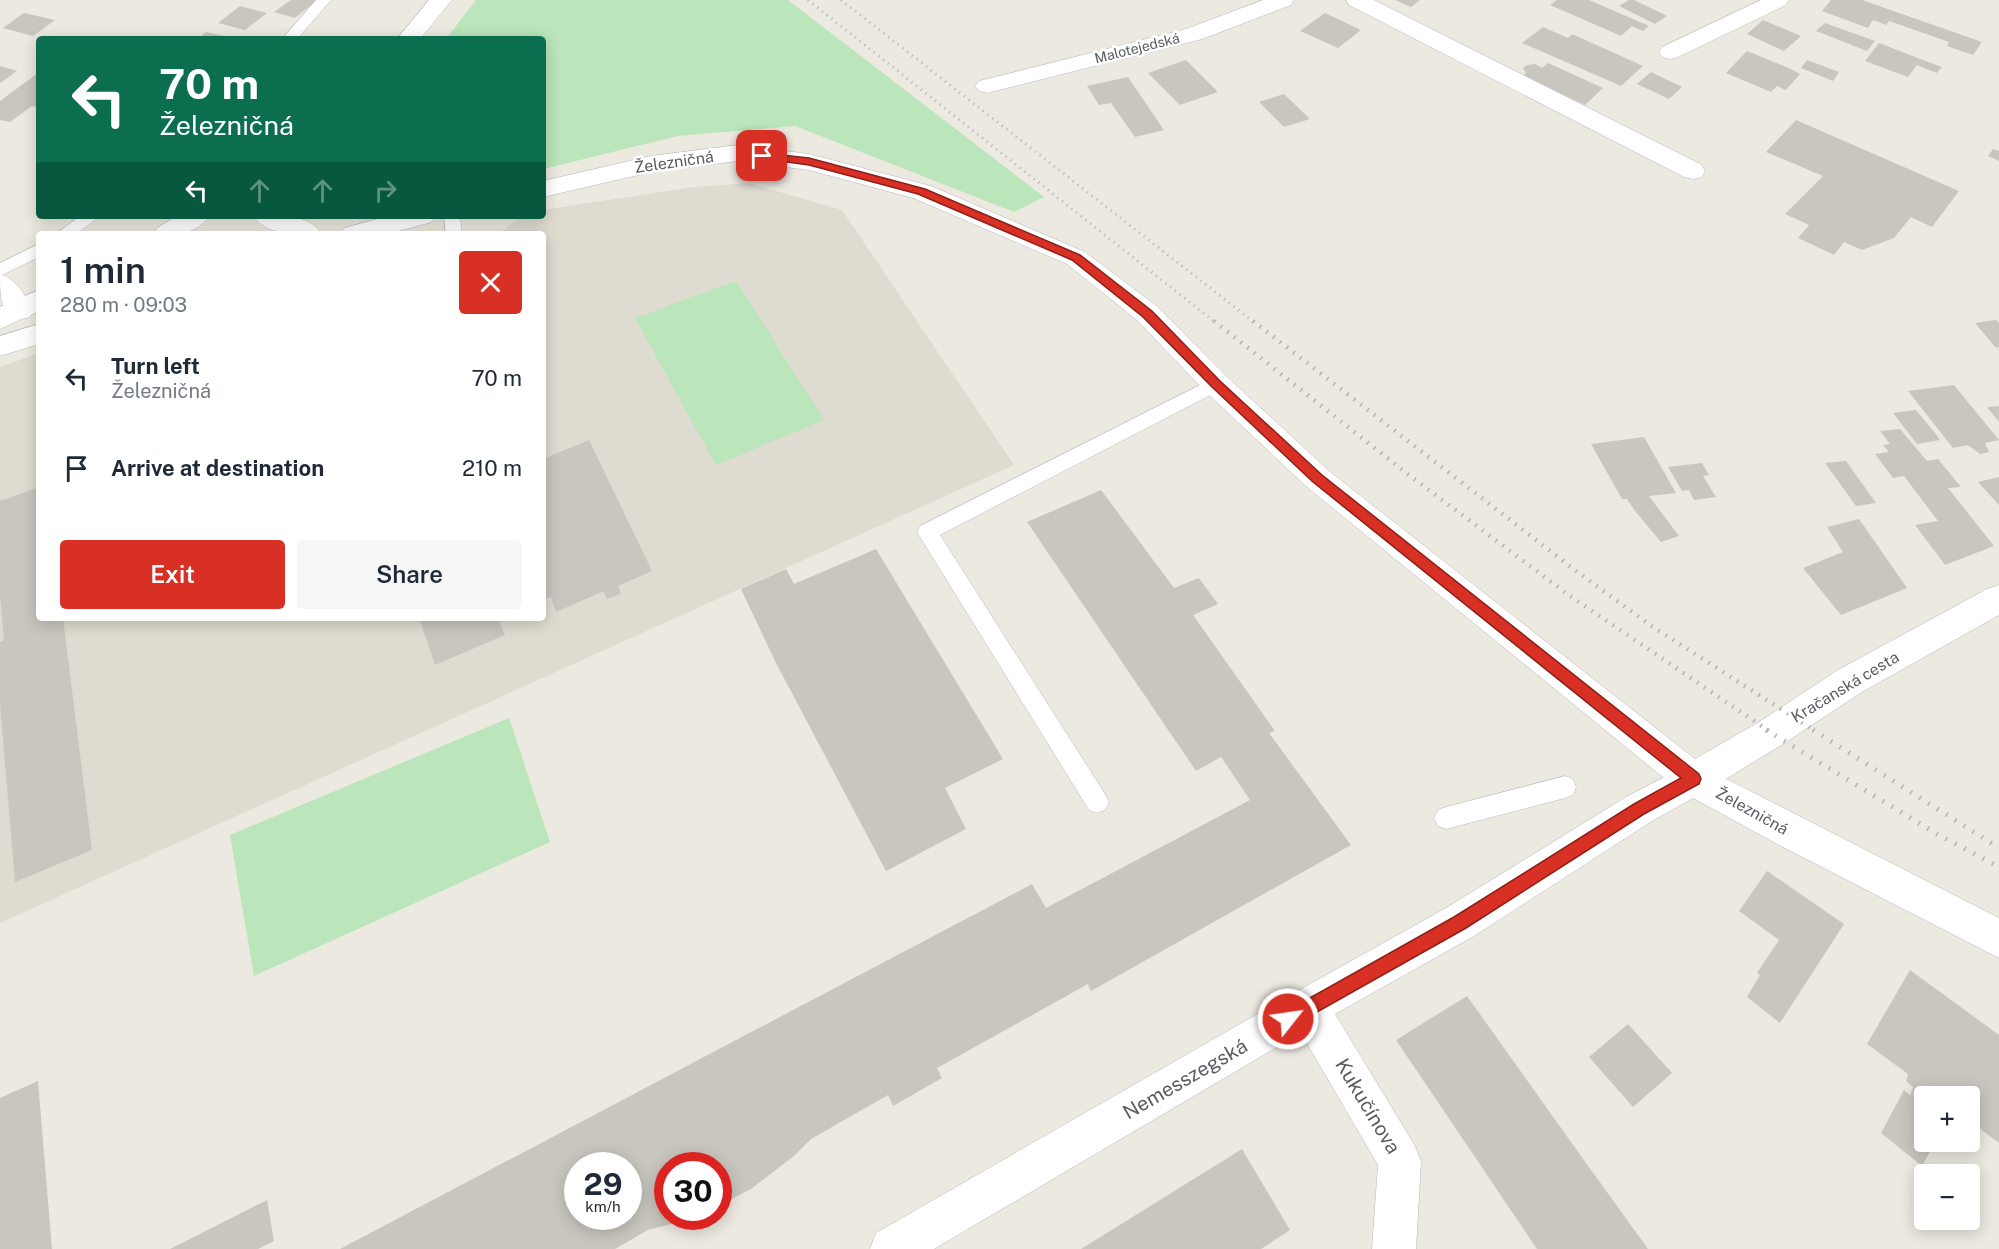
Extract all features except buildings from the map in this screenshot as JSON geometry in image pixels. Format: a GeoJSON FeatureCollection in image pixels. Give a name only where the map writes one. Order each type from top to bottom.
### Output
{"type":"FeatureCollection","features":[{"type":"Feature","properties":{"kind":"street"},"geometry":{"type":"LineString","coordinates":[[411,36],[441,0]]}},
{"type":"Feature","properties":{"kind":"street","name":"Malotejedská"},"geometry":{"type":"LineString","coordinates":[[987,86],[1194,34],[1283,0]]}},
{"type":"Feature","properties":{"kind":"street"},"geometry":{"type":"LineString","coordinates":[[1357,0],[1693,171]]}},
{"type":"Feature","properties":{"kind":"street"},"geometry":{"type":"LineString","coordinates":[[1670,52],[1778,0]]}},
{"type":"Feature","properties":{"kind":"street","name":"Železničná"},"geometry":{"type":"LineString","coordinates":[[546,188],[651,164],[738,153],[809,162],[922,192],[1076,258],[1148,314],[1216,384],[1318,479],[1693,779],[1792,833],[1999,939]]}},
{"type":"Feature","properties":{"kind":"street"},"geometry":{"type":"LineString","coordinates":[[171,231],[191,219]]}},
{"type":"Feature","properties":{"kind":"street"},"geometry":{"type":"LineString","coordinates":[[274,219],[302,231]]}},
{"type":"Feature","properties":{"kind":"street"},"geometry":{"type":"LineString","coordinates":[[364,231],[409,219]]}},
{"type":"Feature","properties":{"kind":"street"},"geometry":{"type":"LineString","coordinates":[[0,283],[20,310]]}},
{"type":"Feature","properties":{"kind":"street"},"geometry":{"type":"LineString","coordinates":[[0,346],[36,335]]}},
{"type":"Feature","properties":{"kind":"street","name":"Kračanská cesta"},"geometry":{"type":"LineString","coordinates":[[1693,779],[1771,733],[1850,681],[1999,599]]}},
{"type":"Feature","properties":{"kind":"street","name":"Nemesszegská"},"geometry":{"type":"LineString","coordinates":[[892,1249],[1308,1007],[1460,922],[1631,814],[1693,779]]}},
{"type":"Feature","properties":{"kind":"street","name":"Kukučínova"},"geometry":{"type":"LineString","coordinates":[[1308,1007],[1400,1161],[1394,1249]]}},
{"type":"Feature","properties":{"kind":"lane"},"geometry":{"type":"LineString","coordinates":[[292,36],[324,0]]}},
{"type":"Feature","properties":{"kind":"lane"},"geometry":{"type":"LineString","coordinates":[[69,231],[87,219]]}},
{"type":"Feature","properties":{"kind":"lane"},"geometry":{"type":"LineString","coordinates":[[0,270],[36,252]]}},
{"type":"Feature","properties":{"kind":"lane"},"geometry":{"type":"LineString","coordinates":[[1097,802],[927,532],[1216,384]]}},
{"type":"Feature","properties":{"kind":"lane"},"geometry":{"type":"LineString","coordinates":[[1446,818],[1565,787]]}},
{"type":"Feature","properties":{"kind":"shaded area"},"geometry":{"type":"Polygon","coordinates":[[[749,183],[842,210],[1014,465],[0,923],[0,367],[36,354],[36,621],[546,621],[546,231],[502,231],[518,219],[546,219],[546,210],[694,187],[749,183]]]}},
{"type":"Feature","properties":{"kind":"green space"},"geometry":{"type":"Polygon","coordinates":[[[476,0],[788,0],[1044,197],[1014,212],[795,126],[678,136],[546,168],[546,36],[448,36],[476,0]]]}},
{"type":"Feature","properties":{"kind":"green space"},"geometry":{"type":"Polygon","coordinates":[[[736,281],[824,420],[716,465],[635,318],[736,281]]]}},
{"type":"Feature","properties":{"kind":"green space"},"geometry":{"type":"Polygon","coordinates":[[[509,718],[550,842],[254,976],[230,835],[509,718]]]}},
{"type":"Feature","properties":{"kind":"railway"},"geometry":{"type":"LineString","coordinates":[[808,0],[1216,323]]}},
{"type":"Feature","properties":{"kind":"railway"},"geometry":{"type":"LineString","coordinates":[[841,0],[1255,323]]}},
{"type":"Feature","properties":{"kind":"railway"},"geometry":{"type":"LineString","coordinates":[[1214,321],[1405,472],[1570,596],[1769,731]]}},
{"type":"Feature","properties":{"kind":"railway"},"geometry":{"type":"LineString","coordinates":[[1253,321],[1580,574],[1653,627],[1815,731]]}},
{"type":"Feature","properties":{"kind":"railway"},"geometry":{"type":"LineString","coordinates":[[1766,730],[1937,834],[1999,867]]}},
{"type":"Feature","properties":{"kind":"railway"},"geometry":{"type":"LineString","coordinates":[[1813,730],[1999,848]]}},
{"type":"Feature","properties":{"kind":"route"},"geometry":{"type":"LineString","coordinates":[[762,156],[809,162],[922,192],[1076,258],[1148,314],[1216,384],[1318,479],[1693,779],[1639,809],[1460,922],[1288,1019]]}}]}
